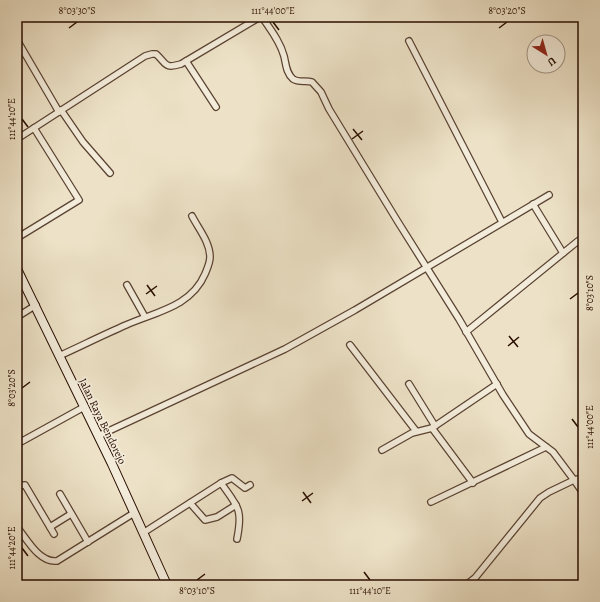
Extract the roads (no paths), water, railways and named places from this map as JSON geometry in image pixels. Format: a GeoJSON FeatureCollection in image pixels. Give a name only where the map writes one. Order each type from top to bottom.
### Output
{"type":"FeatureCollection","features":[{"type":"Feature","properties":{"kind":"main road","name":"Jalan Raya Bendorejo"},"geometry":{"type":"LineString","coordinates":[[17,269],[36,305],[167,585]]}},
{"type":"Feature","properties":{"kind":"street"},"geometry":{"type":"LineString","coordinates":[[17,139],[145,56],[156,54],[164,65],[170,67],[186,61],[261,17],[277,39],[290,75],[298,81],[312,82],[321,92],[329,108],[398,222],[428,268],[497,384],[530,434],[561,460],[583,493]]}},
{"type":"Feature","properties":{"kind":"street"},"geometry":{"type":"LineString","coordinates":[[17,40],[60,111],[83,142],[110,173]]}},
{"type":"Feature","properties":{"kind":"street"},"geometry":{"type":"LineString","coordinates":[[409,40],[502,222]]}},
{"type":"Feature","properties":{"kind":"street"},"geometry":{"type":"LineString","coordinates":[[186,61],[216,107]]}},
{"type":"Feature","properties":{"kind":"street"},"geometry":{"type":"LineString","coordinates":[[17,238],[79,200],[34,128]]}},
{"type":"Feature","properties":{"kind":"street"},"geometry":{"type":"LineString","coordinates":[[98,436],[262,358],[285,349],[428,268],[548,195]]}},
{"type":"Feature","properties":{"kind":"street"},"geometry":{"type":"LineString","coordinates":[[533,204],[563,253]]}},
{"type":"Feature","properties":{"kind":"street"},"geometry":{"type":"LineString","coordinates":[[59,356],[183,301],[202,282],[210,257],[206,240],[192,216]]}},
{"type":"Feature","properties":{"kind":"street"},"geometry":{"type":"LineString","coordinates":[[466,332],[578,241]]}},
{"type":"Feature","properties":{"kind":"street"},"geometry":{"type":"LineString","coordinates":[[127,285],[145,317]]}},
{"type":"Feature","properties":{"kind":"street"},"geometry":{"type":"LineString","coordinates":[[17,317],[36,305]]}},
{"type":"Feature","properties":{"kind":"street"},"geometry":{"type":"LineString","coordinates":[[350,345],[416,432]]}},
{"type":"Feature","properties":{"kind":"street"},"geometry":{"type":"LineString","coordinates":[[409,384],[434,427],[472,483]]}},
{"type":"Feature","properties":{"kind":"street"},"geometry":{"type":"LineString","coordinates":[[382,450],[416,432],[428,431],[497,384]]}},
{"type":"Feature","properties":{"kind":"street"},"geometry":{"type":"LineString","coordinates":[[17,444],[84,407]]}},
{"type":"Feature","properties":{"kind":"street"},"geometry":{"type":"LineString","coordinates":[[431,502],[546,447]]}},
{"type":"Feature","properties":{"kind":"street"},"geometry":{"type":"LineString","coordinates":[[143,532],[221,483],[232,478],[245,488],[250,485]]}},
{"type":"Feature","properties":{"kind":"street"},"geometry":{"type":"LineString","coordinates":[[466,585],[475,578],[540,498],[574,480],[583,478]]}},
{"type":"Feature","properties":{"kind":"street"},"geometry":{"type":"LineString","coordinates":[[221,483],[240,511],[241,519],[237,539]]}},
{"type":"Feature","properties":{"kind":"street"},"geometry":{"type":"LineString","coordinates":[[17,486],[25,484],[54,534]]}},
{"type":"Feature","properties":{"kind":"street"},"geometry":{"type":"LineString","coordinates":[[60,494],[88,542]]}},
{"type":"Feature","properties":{"kind":"street"},"geometry":{"type":"LineString","coordinates":[[190,503],[205,520],[217,517],[236,505]]}},
{"type":"Feature","properties":{"kind":"street"},"geometry":{"type":"LineString","coordinates":[[50,527],[71,514]]}},
{"type":"Feature","properties":{"kind":"street"},"geometry":{"type":"LineString","coordinates":[[17,527],[32,547],[45,560],[51,562],[57,561],[134,514]]}}]}
